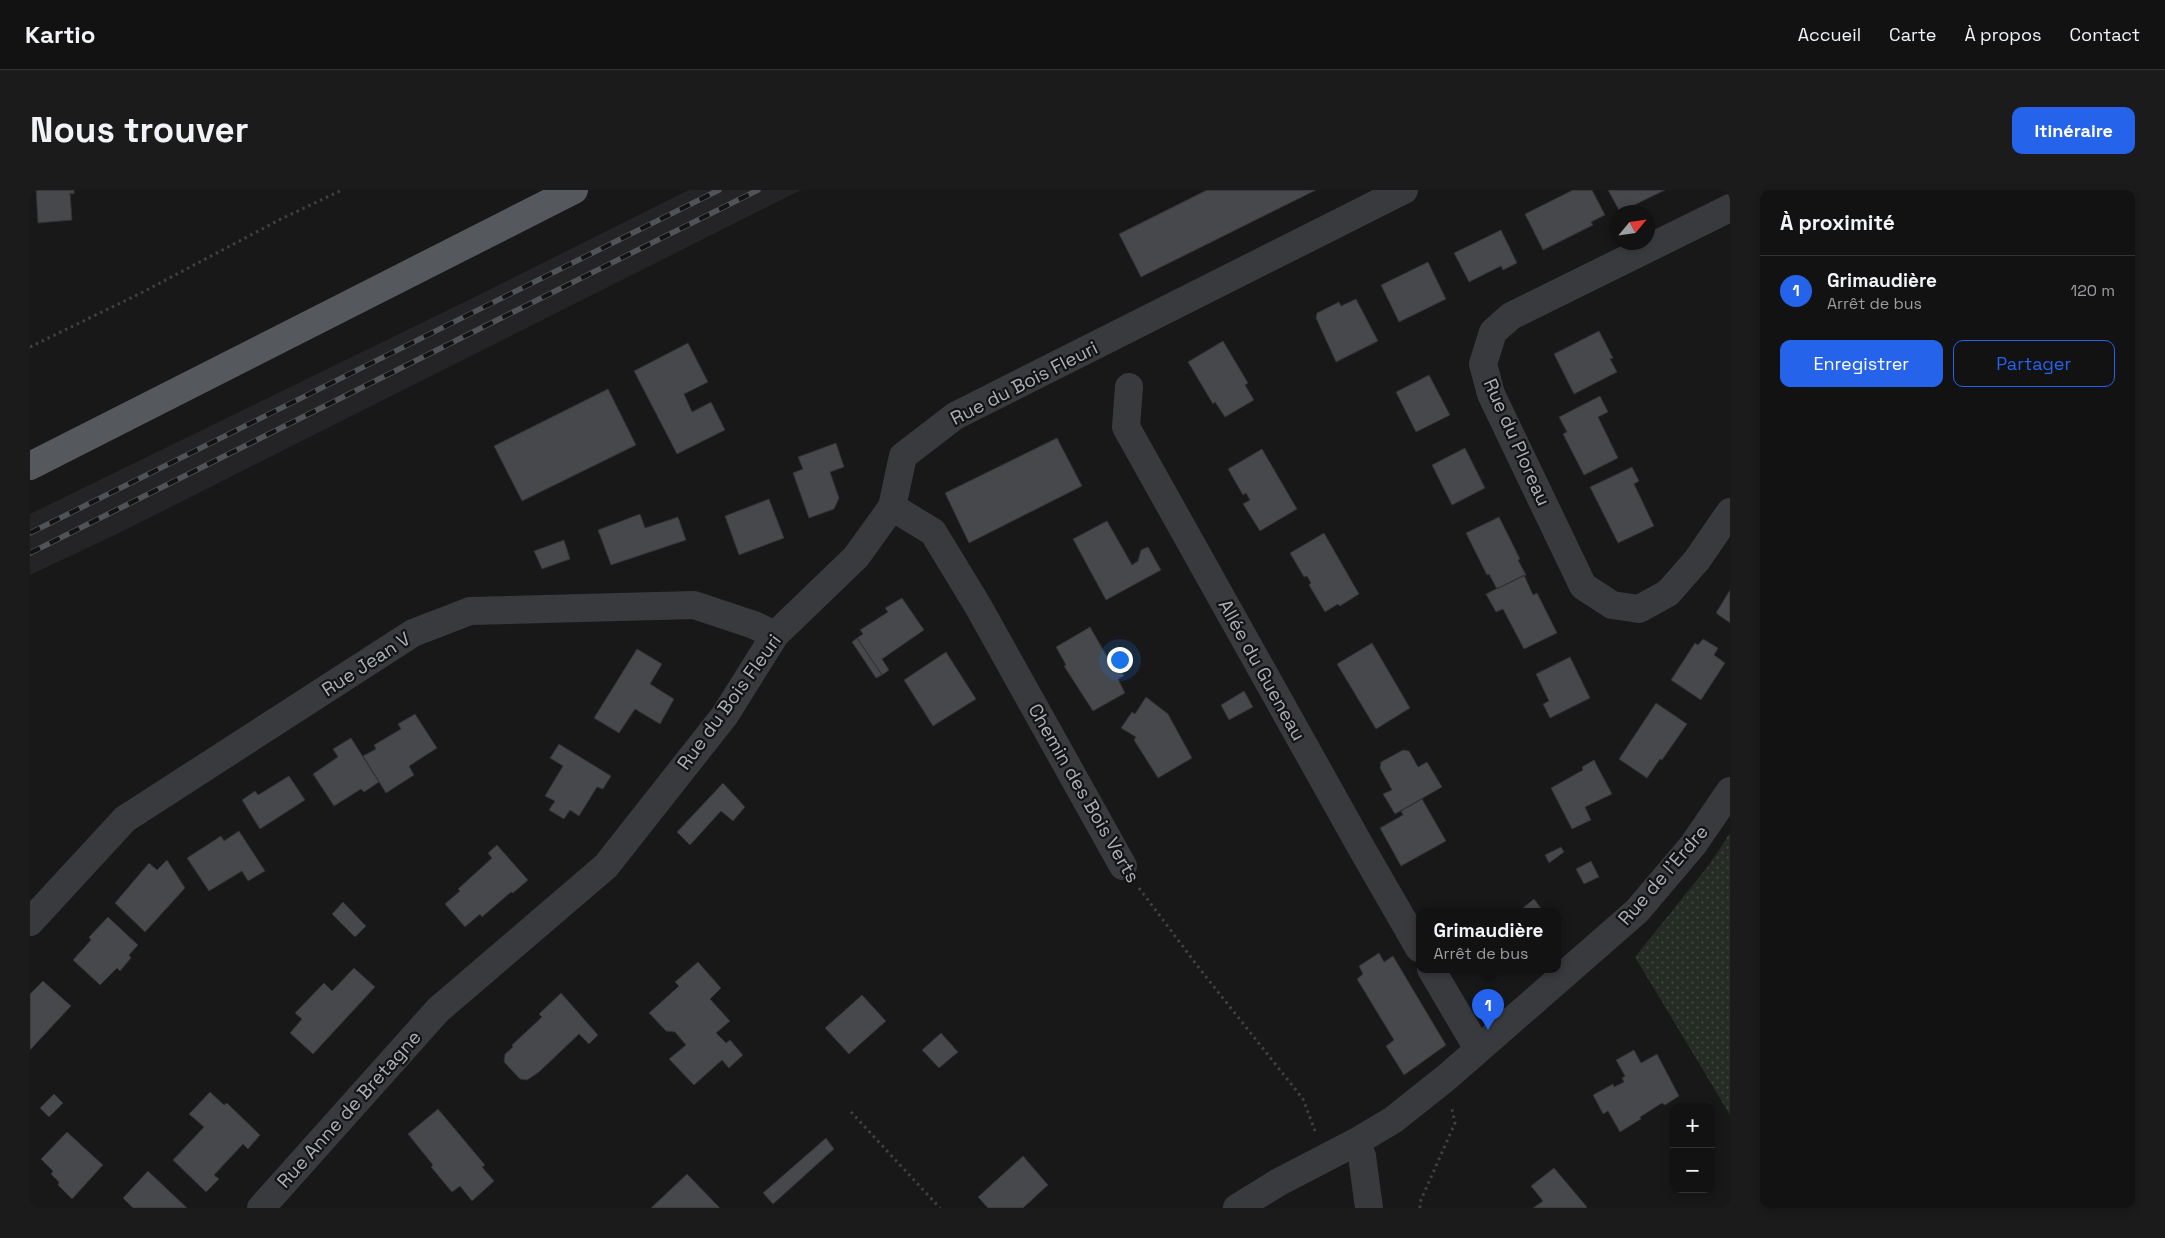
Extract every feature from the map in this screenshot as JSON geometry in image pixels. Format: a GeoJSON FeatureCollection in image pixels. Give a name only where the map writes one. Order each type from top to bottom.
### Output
{"type":"FeatureCollection","features":[{"type":"Feature","properties":{"kind":"main road"},"geometry":{"type":"LineString","coordinates":[[30,466],[574,190]]}},
{"type":"Feature","properties":{"kind":"street","name":"Rue du Bois Fleuri"},"geometry":{"type":"LineString","coordinates":[[438,1010],[606,866],[725,715],[775,635],[856,557],[892,506],[903,456],[955,416],[1404,190]]}},
{"type":"Feature","properties":{"kind":"street","name":"Rue du Ploreau"},"geometry":{"type":"LineString","coordinates":[[1730,208],[1511,316],[1494,332],[1483,364],[1491,394],[1583,586],[1612,605],[1639,609],[1668,593],[1697,560],[1730,512]]}},
{"type":"Feature","properties":{"kind":"street","name":"Allée du Gueneau"},"geometry":{"type":"LineString","coordinates":[[1129,387],[1126,427],[1416,943]]}},
{"type":"Feature","properties":{"kind":"street","name":"Chemin des Bois Verts"},"geometry":{"type":"LineString","coordinates":[[892,506],[933,532],[978,606],[1123,866]]}},
{"type":"Feature","properties":{"kind":"street","name":"Rue Jean V"},"geometry":{"type":"LineString","coordinates":[[30,922],[125,819],[413,633],[470,611],[694,606],[754,625],[775,635]]}},
{"type":"Feature","properties":{"kind":"street","name":"Rue de l'Erdre"},"geometry":{"type":"LineString","coordinates":[[1237,1208],[1279,1182],[1356,1142],[1393,1120],[1447,1078],[1478,1048],[1637,911],[1693,845],[1730,791]]}},
{"type":"Feature","properties":{"kind":"street"},"geometry":{"type":"LineString","coordinates":[[1433,973],[1478,1048]]}},
{"type":"Feature","properties":{"kind":"street","name":"Rue Anne de Bretagne"},"geometry":{"type":"LineString","coordinates":[[261,1208],[438,1010]]}},
{"type":"Feature","properties":{"kind":"street"},"geometry":{"type":"LineString","coordinates":[[1356,1142],[1362,1156],[1369,1208]]}},
{"type":"Feature","properties":{"kind":"path"},"geometry":{"type":"LineString","coordinates":[[30,347],[143,292],[281,219],[342,190]]}},
{"type":"Feature","properties":{"kind":"path","name":"Chemin des Bois Verts"},"geometry":{"type":"LineString","coordinates":[[1123,866],[1198,968],[1303,1099],[1325,1158]]}},
{"type":"Feature","properties":{"kind":"path"},"geometry":{"type":"LineString","coordinates":[[1420,1208],[1420,1202],[1455,1123],[1447,1078]]}},
{"type":"Feature","properties":{"kind":"path"},"geometry":{"type":"LineString","coordinates":[[851,1112],[940,1208]]}},
{"type":"Feature","properties":{"kind":"shaded area"},"geometry":{"type":"Polygon","coordinates":[[[689,190],[801,190],[119,533],[30,575],[30,514],[485,292],[689,190]]]}},
{"type":"Feature","properties":{"kind":"shaded area"},"geometry":{"type":"Polygon","coordinates":[[[1730,833],[1730,1115],[1635,957],[1709,865],[1730,833]]]}},
{"type":"Feature","properties":{"kind":"building"},"geometry":{"type":"Polygon","coordinates":[[[36,190],[74,190],[74,194],[70,193],[72,220],[38,223],[36,190]]]}},
{"type":"Feature","properties":{"kind":"building"},"geometry":{"type":"Polygon","coordinates":[[[1207,190],[1316,190],[1141,277],[1119,234],[1207,190]]]}},
{"type":"Feature","properties":{"kind":"building"},"geometry":{"type":"Polygon","coordinates":[[[1573,190],[1592,190],[1605,215],[1591,222],[1593,225],[1543,250],[1525,214],[1573,190]]]}},
{"type":"Feature","properties":{"kind":"building"},"geometry":{"type":"Polygon","coordinates":[[[1608,190],[1665,190],[1634,205],[1616,205],[1608,190]]]}},
{"type":"Feature","properties":{"kind":"building"},"geometry":{"type":"Polygon","coordinates":[[[1501,230],[1517,263],[1503,270],[1501,266],[1469,282],[1454,253],[1501,230]]]}},
{"type":"Feature","properties":{"kind":"building"},"geometry":{"type":"Polygon","coordinates":[[[1428,262],[1446,299],[1399,322],[1381,285],[1428,262]]]}},
{"type":"Feature","properties":{"kind":"building"},"geometry":{"type":"Polygon","coordinates":[[[1356,299],[1378,341],[1336,362],[1316,318],[1317,313],[1339,302],[1341,306],[1356,299]]]}},
{"type":"Feature","properties":{"kind":"building"},"geometry":{"type":"Polygon","coordinates":[[[1599,331],[1613,358],[1610,359],[1617,372],[1574,394],[1554,354],[1599,331]]]}},
{"type":"Feature","properties":{"kind":"building"},"geometry":{"type":"Polygon","coordinates":[[[1223,341],[1248,383],[1245,385],[1254,400],[1225,417],[1215,402],[1213,404],[1188,362],[1223,341]]]}},
{"type":"Feature","properties":{"kind":"building"},"geometry":{"type":"Polygon","coordinates":[[[688,343],[708,382],[684,394],[692,412],[711,402],[725,430],[677,454],[634,371],[688,343]]]}},
{"type":"Feature","properties":{"kind":"building"},"geometry":{"type":"Polygon","coordinates":[[[1429,375],[1450,415],[1416,432],[1396,392],[1429,375]]]}},
{"type":"Feature","properties":{"kind":"building"},"geometry":{"type":"Polygon","coordinates":[[[608,389],[636,445],[522,501],[494,446],[608,389]]]}},
{"type":"Feature","properties":{"kind":"building"},"geometry":{"type":"Polygon","coordinates":[[[1600,396],[1608,412],[1598,417],[1618,458],[1584,475],[1563,434],[1567,432],[1559,417],[1600,396]]]}},
{"type":"Feature","properties":{"kind":"building"},"geometry":{"type":"Polygon","coordinates":[[[1057,438],[1082,486],[969,543],[945,493],[1057,438]]]}},
{"type":"Feature","properties":{"kind":"building"},"geometry":{"type":"Polygon","coordinates":[[[836,443],[844,467],[830,472],[839,498],[834,509],[809,518],[793,473],[803,469],[798,457],[836,443]]]}},
{"type":"Feature","properties":{"kind":"building"},"geometry":{"type":"Polygon","coordinates":[[[1465,448],[1485,488],[1452,505],[1432,465],[1465,448]]]}},
{"type":"Feature","properties":{"kind":"building"},"geometry":{"type":"Polygon","coordinates":[[[1262,449],[1297,509],[1260,531],[1243,504],[1250,500],[1246,493],[1243,495],[1228,469],[1262,449]]]}},
{"type":"Feature","properties":{"kind":"building"},"geometry":{"type":"Polygon","coordinates":[[[1632,467],[1639,481],[1634,484],[1654,526],[1618,543],[1590,487],[1632,467]]]}},
{"type":"Feature","properties":{"kind":"building"},"geometry":{"type":"Polygon","coordinates":[[[769,499],[784,538],[739,555],[725,516],[769,499]]]}},
{"type":"Feature","properties":{"kind":"building"},"geometry":{"type":"Polygon","coordinates":[[[640,514],[645,528],[678,517],[686,540],[611,565],[598,530],[640,514]]]}},
{"type":"Feature","properties":{"kind":"building"},"geometry":{"type":"Polygon","coordinates":[[[1499,517],[1526,575],[1497,589],[1489,574],[1487,575],[1466,533],[1499,517]]]}},
{"type":"Feature","properties":{"kind":"building"},"geometry":{"type":"Polygon","coordinates":[[[1107,521],[1132,565],[1138,561],[1141,550],[1148,547],[1161,570],[1106,600],[1073,539],[1107,521]]]}},
{"type":"Feature","properties":{"kind":"building"},"geometry":{"type":"Polygon","coordinates":[[[1324,533],[1359,594],[1340,606],[1338,604],[1325,612],[1309,585],[1311,583],[1307,576],[1304,577],[1290,553],[1324,533]]]}},
{"type":"Feature","properties":{"kind":"building"},"geometry":{"type":"Polygon","coordinates":[[[564,540],[570,559],[542,569],[534,551],[564,540]]]}},
{"type":"Feature","properties":{"kind":"building"},"geometry":{"type":"Polygon","coordinates":[[[1524,575],[1533,595],[1537,593],[1557,633],[1524,649],[1503,609],[1496,612],[1486,594],[1524,575]]]}},
{"type":"Feature","properties":{"kind":"building"},"geometry":{"type":"Polygon","coordinates":[[[1730,590],[1730,623],[1716,613],[1730,590]]]}},
{"type":"Feature","properties":{"kind":"building"},"geometry":{"type":"Polygon","coordinates":[[[902,598],[924,630],[882,659],[889,670],[882,675],[857,638],[863,634],[860,630],[888,612],[885,608],[902,598]]]}},
{"type":"Feature","properties":{"kind":"building"},"geometry":{"type":"Polygon","coordinates":[[[1090,627],[1113,667],[1117,665],[1124,676],[1118,679],[1125,693],[1093,711],[1064,666],[1066,665],[1056,647],[1090,627]]]}},
{"type":"Feature","properties":{"kind":"building"},"geometry":{"type":"Polygon","coordinates":[[[857,638],[882,675],[876,678],[852,642],[857,638]]]}},
{"type":"Feature","properties":{"kind":"building"},"geometry":{"type":"Polygon","coordinates":[[[1703,639],[1718,648],[1714,655],[1725,663],[1701,700],[1671,680],[1695,643],[1698,645],[1703,639]]]}},
{"type":"Feature","properties":{"kind":"building"},"geometry":{"type":"Polygon","coordinates":[[[1372,643],[1410,708],[1376,729],[1337,664],[1372,643]]]}},
{"type":"Feature","properties":{"kind":"building"},"geometry":{"type":"Polygon","coordinates":[[[637,649],[662,664],[650,684],[674,699],[660,724],[635,709],[619,733],[594,718],[637,649]]]}},
{"type":"Feature","properties":{"kind":"building"},"geometry":{"type":"Polygon","coordinates":[[[946,652],[976,699],[933,726],[904,680],[946,652]]]}},
{"type":"Feature","properties":{"kind":"building"},"geometry":{"type":"Polygon","coordinates":[[[1570,657],[1590,698],[1550,718],[1543,704],[1549,701],[1536,674],[1570,657]]]}},
{"type":"Feature","properties":{"kind":"building"},"geometry":{"type":"Polygon","coordinates":[[[1244,691],[1253,707],[1229,720],[1221,705],[1244,691]]]}},
{"type":"Feature","properties":{"kind":"building"},"geometry":{"type":"Polygon","coordinates":[[[1146,697],[1168,714],[1192,758],[1158,778],[1134,740],[1136,737],[1121,728],[1132,712],[1135,714],[1146,697]]]}},
{"type":"Feature","properties":{"kind":"building"},"geometry":{"type":"Polygon","coordinates":[[[1656,703],[1687,724],[1647,778],[1619,759],[1656,703]]]}},
{"type":"Feature","properties":{"kind":"building"},"geometry":{"type":"Polygon","coordinates":[[[415,714],[437,748],[409,766],[414,775],[386,793],[363,756],[376,749],[374,745],[401,729],[398,724],[415,714]]]}},
{"type":"Feature","properties":{"kind":"building"},"geometry":{"type":"Polygon","coordinates":[[[351,738],[379,782],[364,792],[361,789],[334,806],[313,774],[338,757],[333,749],[351,738]]]}},
{"type":"Feature","properties":{"kind":"building"},"geometry":{"type":"Polygon","coordinates":[[[559,744],[611,776],[603,789],[597,787],[579,816],[570,810],[564,819],[549,810],[555,801],[545,796],[563,766],[550,758],[559,744]]]}},
{"type":"Feature","properties":{"kind":"building"},"geometry":{"type":"Polygon","coordinates":[[[1403,750],[1409,751],[1418,767],[1427,762],[1442,787],[1395,814],[1383,794],[1392,790],[1380,768],[1381,762],[1403,750]]]}},
{"type":"Feature","properties":{"kind":"building"},"geometry":{"type":"Polygon","coordinates":[[[1594,760],[1612,794],[1585,807],[1591,820],[1572,829],[1551,788],[1583,770],[1582,767],[1594,760]]]}},
{"type":"Feature","properties":{"kind":"building"},"geometry":{"type":"Polygon","coordinates":[[[289,776],[305,800],[260,829],[242,800],[255,791],[258,795],[289,776]]]}},
{"type":"Feature","properties":{"kind":"building"},"geometry":{"type":"Polygon","coordinates":[[[723,783],[745,807],[733,821],[721,811],[690,845],[677,832],[723,783]]]}},
{"type":"Feature","properties":{"kind":"building"},"geometry":{"type":"Polygon","coordinates":[[[1422,799],[1446,841],[1401,866],[1380,828],[1403,815],[1401,811],[1422,799]]]}},
{"type":"Feature","properties":{"kind":"building"},"geometry":{"type":"Polygon","coordinates":[[[239,831],[265,871],[248,881],[242,871],[209,891],[187,858],[221,836],[224,841],[239,831]]]}},
{"type":"Feature","properties":{"kind":"building"},"geometry":{"type":"Polygon","coordinates":[[[497,845],[528,880],[482,917],[480,914],[465,927],[445,904],[460,891],[458,889],[492,858],[488,853],[497,845]]]}},
{"type":"Feature","properties":{"kind":"building"},"geometry":{"type":"Polygon","coordinates":[[[1561,847],[1564,852],[1549,863],[1545,855],[1561,847]]]}},
{"type":"Feature","properties":{"kind":"building"},"geometry":{"type":"Polygon","coordinates":[[[167,860],[185,888],[145,932],[115,903],[149,863],[157,870],[167,860]]]}},
{"type":"Feature","properties":{"kind":"building"},"geometry":{"type":"Polygon","coordinates":[[[1591,861],[1599,877],[1584,884],[1576,869],[1591,861]]]}},
{"type":"Feature","properties":{"kind":"building"},"geometry":{"type":"Polygon","coordinates":[[[1534,899],[1541,908],[1523,908],[1534,899]]]}},
{"type":"Feature","properties":{"kind":"building"},"geometry":{"type":"Polygon","coordinates":[[[343,902],[366,926],[355,937],[332,914],[343,902]]]}},
{"type":"Feature","properties":{"kind":"building"},"geometry":{"type":"Polygon","coordinates":[[[108,917],[138,945],[129,955],[131,958],[120,971],[117,968],[100,985],[73,960],[91,940],[89,937],[108,917]]]}},
{"type":"Feature","properties":{"kind":"building"},"geometry":{"type":"Polygon","coordinates":[[[1379,953],[1384,962],[1393,956],[1446,1045],[1404,1075],[1386,1046],[1394,1040],[1357,979],[1363,974],[1359,966],[1379,953]]]}},
{"type":"Feature","properties":{"kind":"building"},"geometry":{"type":"Polygon","coordinates":[[[698,962],[721,988],[710,999],[730,1021],[716,1033],[726,1043],[730,1040],[743,1055],[729,1068],[722,1060],[694,1085],[669,1059],[686,1045],[675,1032],[666,1031],[649,1013],[679,986],[675,982],[698,962]]]}},
{"type":"Feature","properties":{"kind":"building"},"geometry":{"type":"Polygon","coordinates":[[[354,968],[375,987],[313,1054],[290,1033],[302,1019],[295,1013],[324,983],[332,991],[354,968]]]}},
{"type":"Feature","properties":{"kind":"building"},"geometry":{"type":"Polygon","coordinates":[[[43,981],[71,1006],[30,1050],[30,994],[43,981]]]}},
{"type":"Feature","properties":{"kind":"building"},"geometry":{"type":"Polygon","coordinates":[[[561,993],[598,1035],[589,1044],[579,1034],[539,1072],[527,1080],[520,1079],[504,1062],[505,1054],[542,1017],[539,1014],[561,993]]]}},
{"type":"Feature","properties":{"kind":"building"},"geometry":{"type":"Polygon","coordinates":[[[862,995],[886,1021],[849,1054],[825,1028],[862,995]]]}},
{"type":"Feature","properties":{"kind":"building"},"geometry":{"type":"Polygon","coordinates":[[[941,1033],[958,1052],[939,1068],[922,1050],[941,1033]]]}},
{"type":"Feature","properties":{"kind":"building"},"geometry":{"type":"Polygon","coordinates":[[[1634,1050],[1641,1063],[1657,1054],[1679,1096],[1665,1105],[1662,1103],[1620,1132],[1608,1111],[1603,1114],[1593,1095],[1613,1084],[1614,1087],[1624,1082],[1622,1078],[1625,1076],[1616,1060],[1634,1050]]]}},
{"type":"Feature","properties":{"kind":"building"},"geometry":{"type":"Polygon","coordinates":[[[210,1092],[224,1105],[227,1103],[260,1135],[248,1149],[243,1144],[214,1175],[219,1179],[206,1192],[173,1160],[204,1127],[189,1114],[210,1092]]]}},
{"type":"Feature","properties":{"kind":"building"},"geometry":{"type":"Polygon","coordinates":[[[54,1094],[63,1103],[49,1117],[40,1108],[54,1094]]]}},
{"type":"Feature","properties":{"kind":"building"},"geometry":{"type":"Polygon","coordinates":[[[438,1109],[485,1165],[482,1167],[494,1181],[472,1201],[460,1186],[452,1192],[431,1167],[433,1165],[408,1134],[438,1109]]]}},
{"type":"Feature","properties":{"kind":"building"},"geometry":{"type":"Polygon","coordinates":[[[67,1132],[103,1165],[72,1199],[58,1185],[59,1182],[51,1174],[53,1171],[41,1159],[67,1132]]]}},
{"type":"Feature","properties":{"kind":"building"},"geometry":{"type":"Polygon","coordinates":[[[826,1138],[834,1149],[773,1204],[763,1193],[826,1138]]]}},
{"type":"Feature","properties":{"kind":"building"},"geometry":{"type":"Polygon","coordinates":[[[1023,1156],[1048,1185],[1023,1208],[988,1208],[978,1197],[1023,1156]]]}},
{"type":"Feature","properties":{"kind":"building"},"geometry":{"type":"Polygon","coordinates":[[[1554,1168],[1586,1208],[1533,1208],[1543,1201],[1531,1186],[1554,1168]]]}},
{"type":"Feature","properties":{"kind":"building"},"geometry":{"type":"Polygon","coordinates":[[[148,1171],[187,1208],[133,1208],[123,1198],[148,1171]]]}},
{"type":"Feature","properties":{"kind":"building"},"geometry":{"type":"Polygon","coordinates":[[[687,1174],[720,1208],[651,1208],[687,1174]]]}},
{"type":"Feature","properties":{"kind":"railway"},"geometry":{"type":"LineString","coordinates":[[30,533],[719,190]]}},
{"type":"Feature","properties":{"kind":"railway"},"geometry":{"type":"LineString","coordinates":[[30,553],[758,190]]}},
{"type":"Feature","properties":{"kind":"place","name":"Grimaudière"},"geometry":{"type":"Point","coordinates":[1488,1030]}}]}
